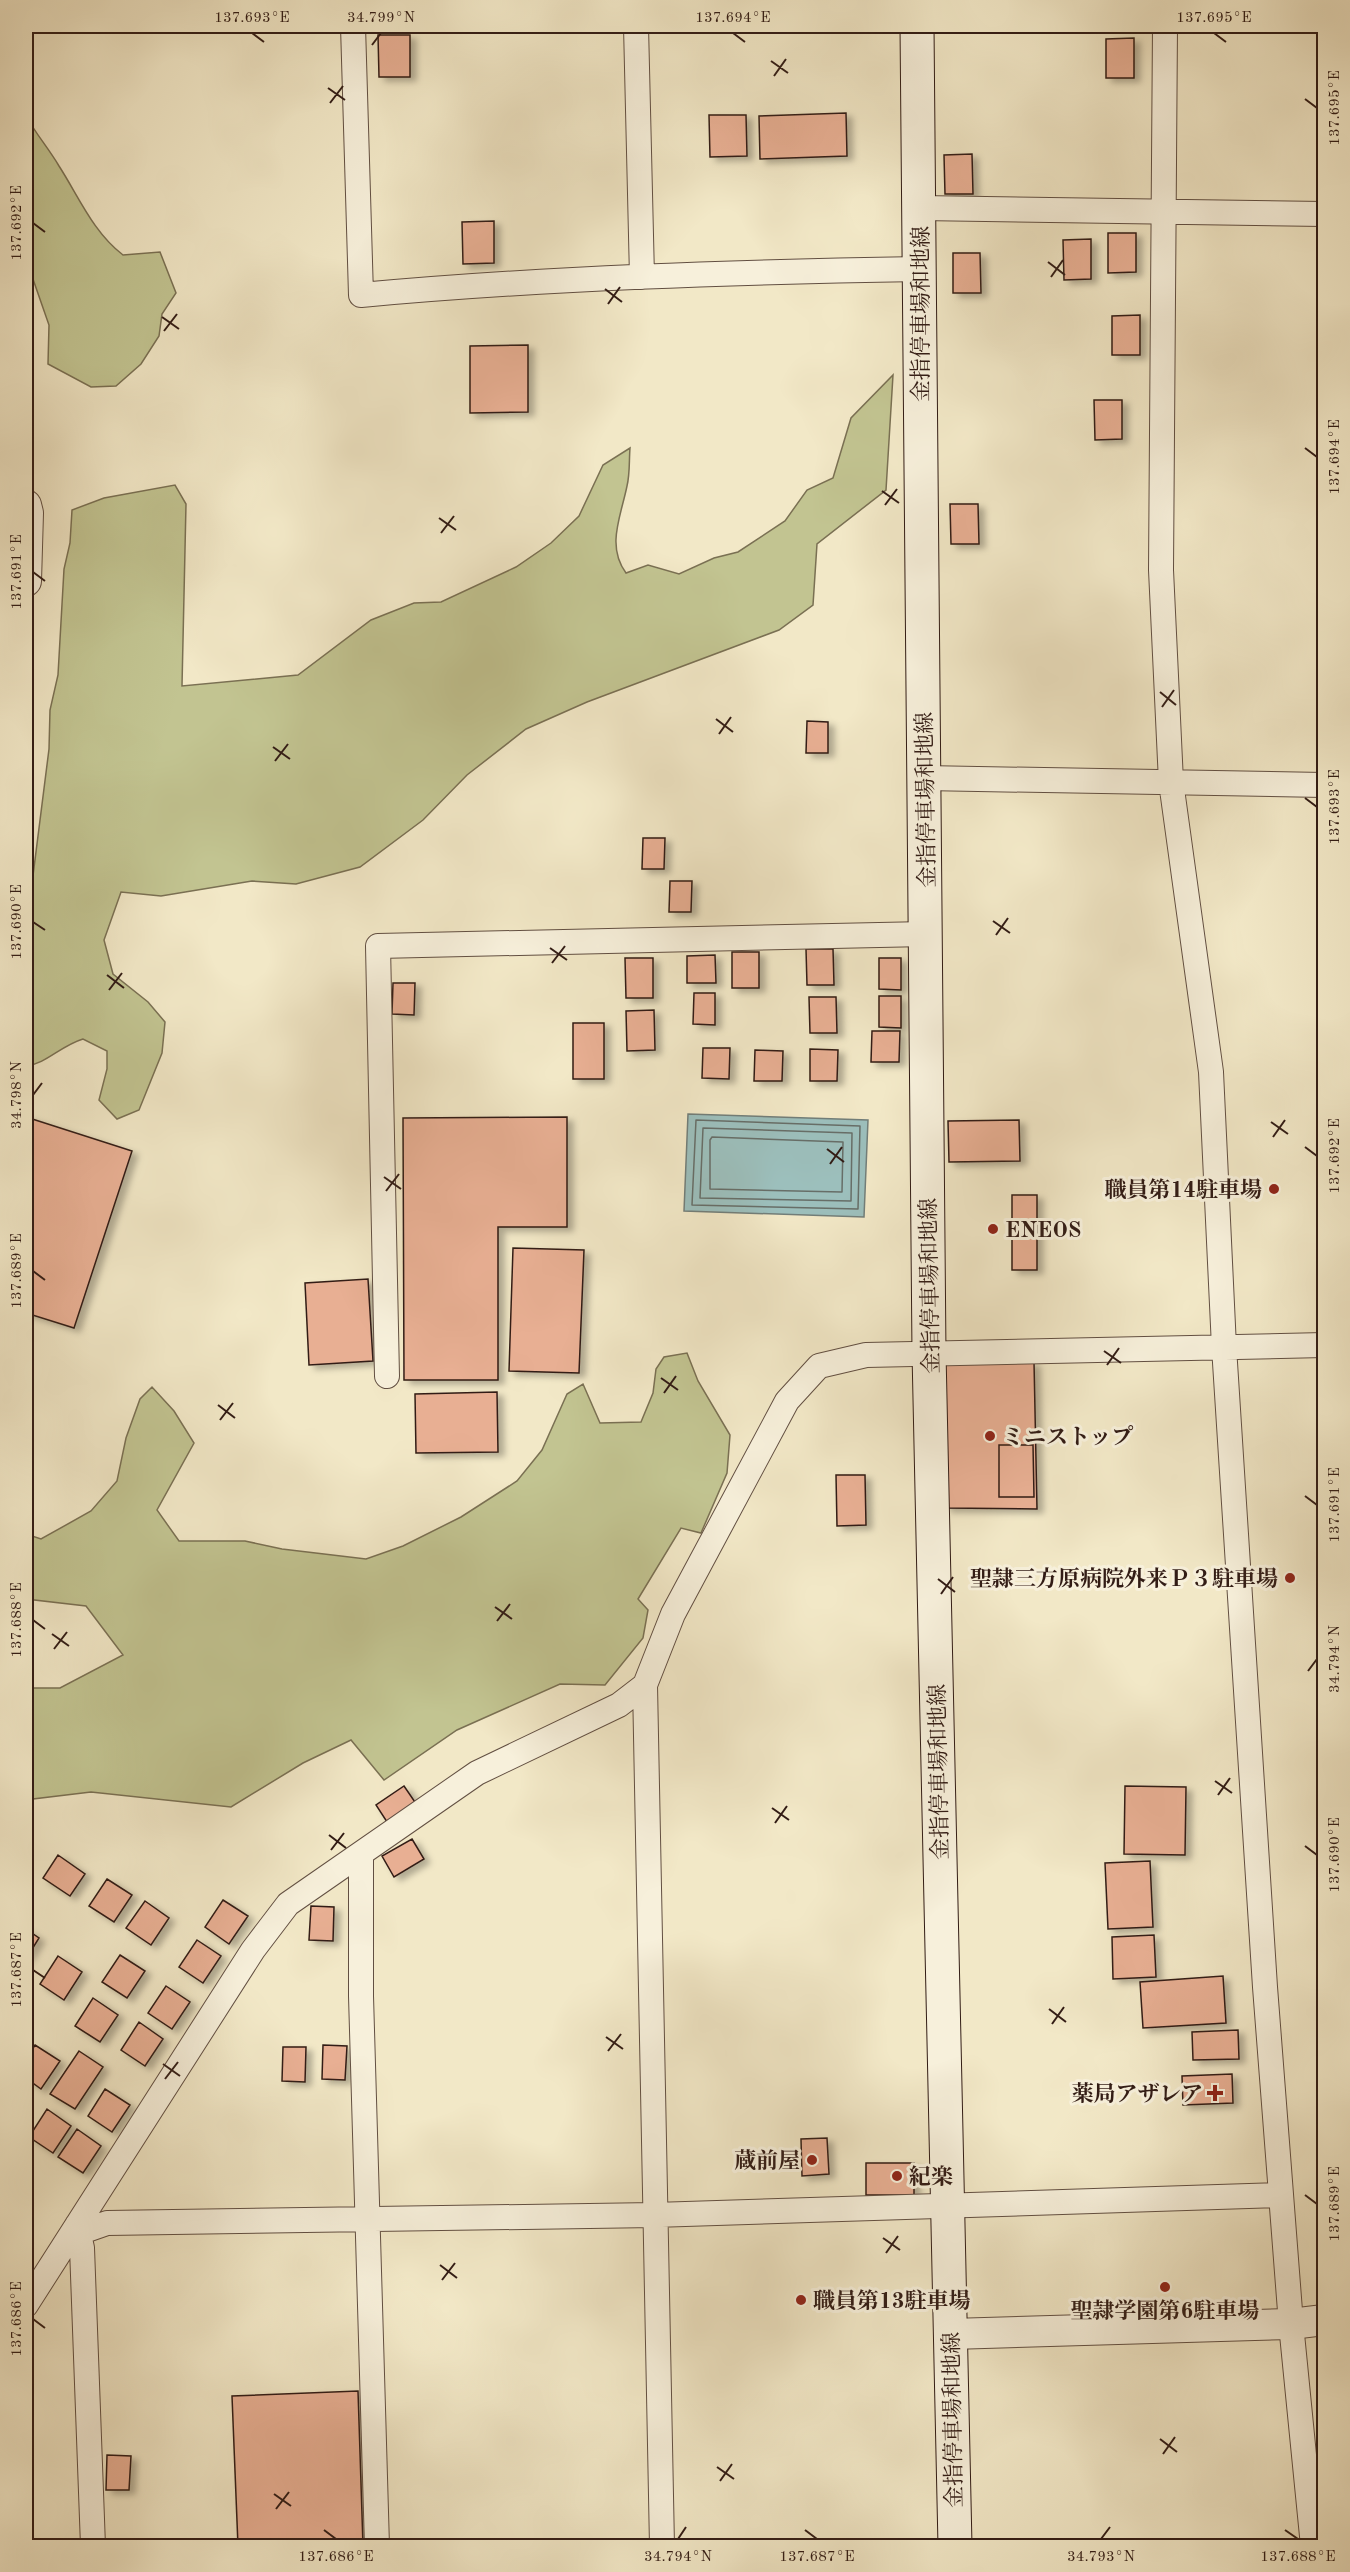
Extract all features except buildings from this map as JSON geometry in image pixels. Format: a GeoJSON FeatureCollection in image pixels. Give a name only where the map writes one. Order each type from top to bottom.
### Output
{"type":"FeatureCollection","features":[{"type":"Feature","properties":{"kind":"main road","name":"金指停車場和地線"},"geometry":{"type":"LineString","coordinates":[[917,26],[929,1353],[955,2547]]}},
{"type":"Feature","properties":{"kind":"street"},"geometry":{"type":"LineString","coordinates":[[353,26],[361,296],[449,287],[642,277],[920,268]]}},
{"type":"Feature","properties":{"kind":"street"},"geometry":{"type":"LineString","coordinates":[[636,26],[642,277]]}},
{"type":"Feature","properties":{"kind":"street"},"geometry":{"type":"LineString","coordinates":[[1165,26],[1161,570],[1171,782],[1210,1072],[1224,1347],[1281,2195],[1313,2547]]}},
{"type":"Feature","properties":{"kind":"street"},"geometry":{"type":"LineString","coordinates":[[920,208],[1165,214],[1324,214]]}},
{"type":"Feature","properties":{"kind":"street"},"geometry":{"type":"LineString","coordinates":[[26,505],[28,513],[26,581]]}},
{"type":"Feature","properties":{"kind":"street"},"geometry":{"type":"LineString","coordinates":[[924,778],[1324,785]]}},
{"type":"Feature","properties":{"kind":"street"},"geometry":{"type":"LineString","coordinates":[[387,1376],[378,946],[926,934]]}},
{"type":"Feature","properties":{"kind":"street"},"geometry":{"type":"LineString","coordinates":[[662,2547],[645,1685],[673,1614],[787,1401],[819,1366],[866,1355],[1324,1345]]}},
{"type":"Feature","properties":{"kind":"street"},"geometry":{"type":"LineString","coordinates":[[26,2305],[254,1950],[288,1904],[477,1773],[619,1705],[645,1685]]}},
{"type":"Feature","properties":{"kind":"street"},"geometry":{"type":"LineString","coordinates":[[361,1855],[361,1996],[377,2547]]}},
{"type":"Feature","properties":{"kind":"street"},"geometry":{"type":"LineString","coordinates":[[77,2225],[87,2230],[106,2223],[654,2215],[1281,2195]]}},
{"type":"Feature","properties":{"kind":"street"},"geometry":{"type":"LineString","coordinates":[[77,2225],[82,2248],[93,2547]]}},
{"type":"Feature","properties":{"kind":"street"},"geometry":{"type":"LineString","coordinates":[[951,2334],[1291,2324],[1324,2320]]}},
{"type":"Feature","properties":{"kind":"green space"},"geometry":{"type":"Polygon","coordinates":[[[26,116],[103,236],[123,255],[160,252],[176,293],[162,314],[159,336],[141,364],[116,386],[91,387],[48,364],[49,325],[26,259],[26,116]]]}},
{"type":"Feature","properties":{"kind":"green space"},"geometry":{"type":"Polygon","coordinates":[[[893,375],[886,490],[817,544],[813,605],[779,630],[587,702],[526,729],[467,775],[423,820],[360,867],[296,884],[252,881],[161,896],[121,892],[104,940],[113,974],[148,1002],[165,1022],[162,1053],[139,1110],[117,1119],[99,1100],[107,1069],[107,1051],[83,1039],[40,1062],[26,1066],[26,931],[49,749],[50,710],[58,675],[64,569],[70,543],[72,510],[104,498],[175,485],[186,504],[182,686],[298,675],[371,620],[414,603],[441,602],[516,567],[551,543],[579,516],[603,465],[630,448],[628,481],[616,542],[620,563],[626,573],[648,565],[679,574],[714,558],[738,552],[785,521],[807,490],[833,478],[851,418],[893,375]]]}},
{"type":"Feature","properties":{"kind":"green space"},"geometry":{"type":"Polygon","coordinates":[[[687,1353],[698,1381],[730,1435],[727,1473],[701,1533],[681,1528],[638,1599],[648,1610],[643,1638],[605,1685],[560,1684],[457,1730],[384,1780],[351,1740],[303,1763],[231,1807],[91,1792],[33,1799],[26,1817],[26,1688],[60,1688],[123,1655],[86,1606],[26,1599],[26,1534],[41,1539],[91,1511],[117,1481],[126,1438],[140,1399],[152,1387],[174,1411],[194,1443],[157,1510],[179,1541],[245,1541],[282,1549],[366,1559],[403,1546],[461,1517],[517,1481],[542,1450],[567,1394],[583,1384],[600,1423],[641,1422],[653,1393],[656,1369],[664,1357],[687,1353]]]}},
{"type":"Feature","properties":{"kind":"water"},"geometry":{"type":"Polygon","coordinates":[[[688,1114],[868,1120],[864,1217],[684,1211],[688,1114]]]}},
{"type":"Feature","properties":{"kind":"place","name":"職員第14駐車場"},"geometry":{"type":"Point","coordinates":[1274,1189]}},
{"type":"Feature","properties":{"kind":"place","name":"ENEOS"},"geometry":{"type":"Point","coordinates":[993,1229]}},
{"type":"Feature","properties":{"kind":"place","name":"ミニストップ"},"geometry":{"type":"Point","coordinates":[990,1436]}},
{"type":"Feature","properties":{"kind":"place","name":"聖隷三方原病院外来Ｐ３駐車場"},"geometry":{"type":"Point","coordinates":[1290,1578]}},
{"type":"Feature","properties":{"kind":"place","name":"薬局アザレア"},"geometry":{"type":"Point","coordinates":[1215,2093]}},
{"type":"Feature","properties":{"kind":"place","name":"蔵前屋"},"geometry":{"type":"Point","coordinates":[812,2160]}},
{"type":"Feature","properties":{"kind":"place","name":"紀楽"},"geometry":{"type":"Point","coordinates":[897,2176]}},
{"type":"Feature","properties":{"kind":"place","name":"聖隷学園第6駐車場"},"geometry":{"type":"Point","coordinates":[1165,2287]}},
{"type":"Feature","properties":{"kind":"place","name":"職員第13駐車場"},"geometry":{"type":"Point","coordinates":[801,2300]}}]}
